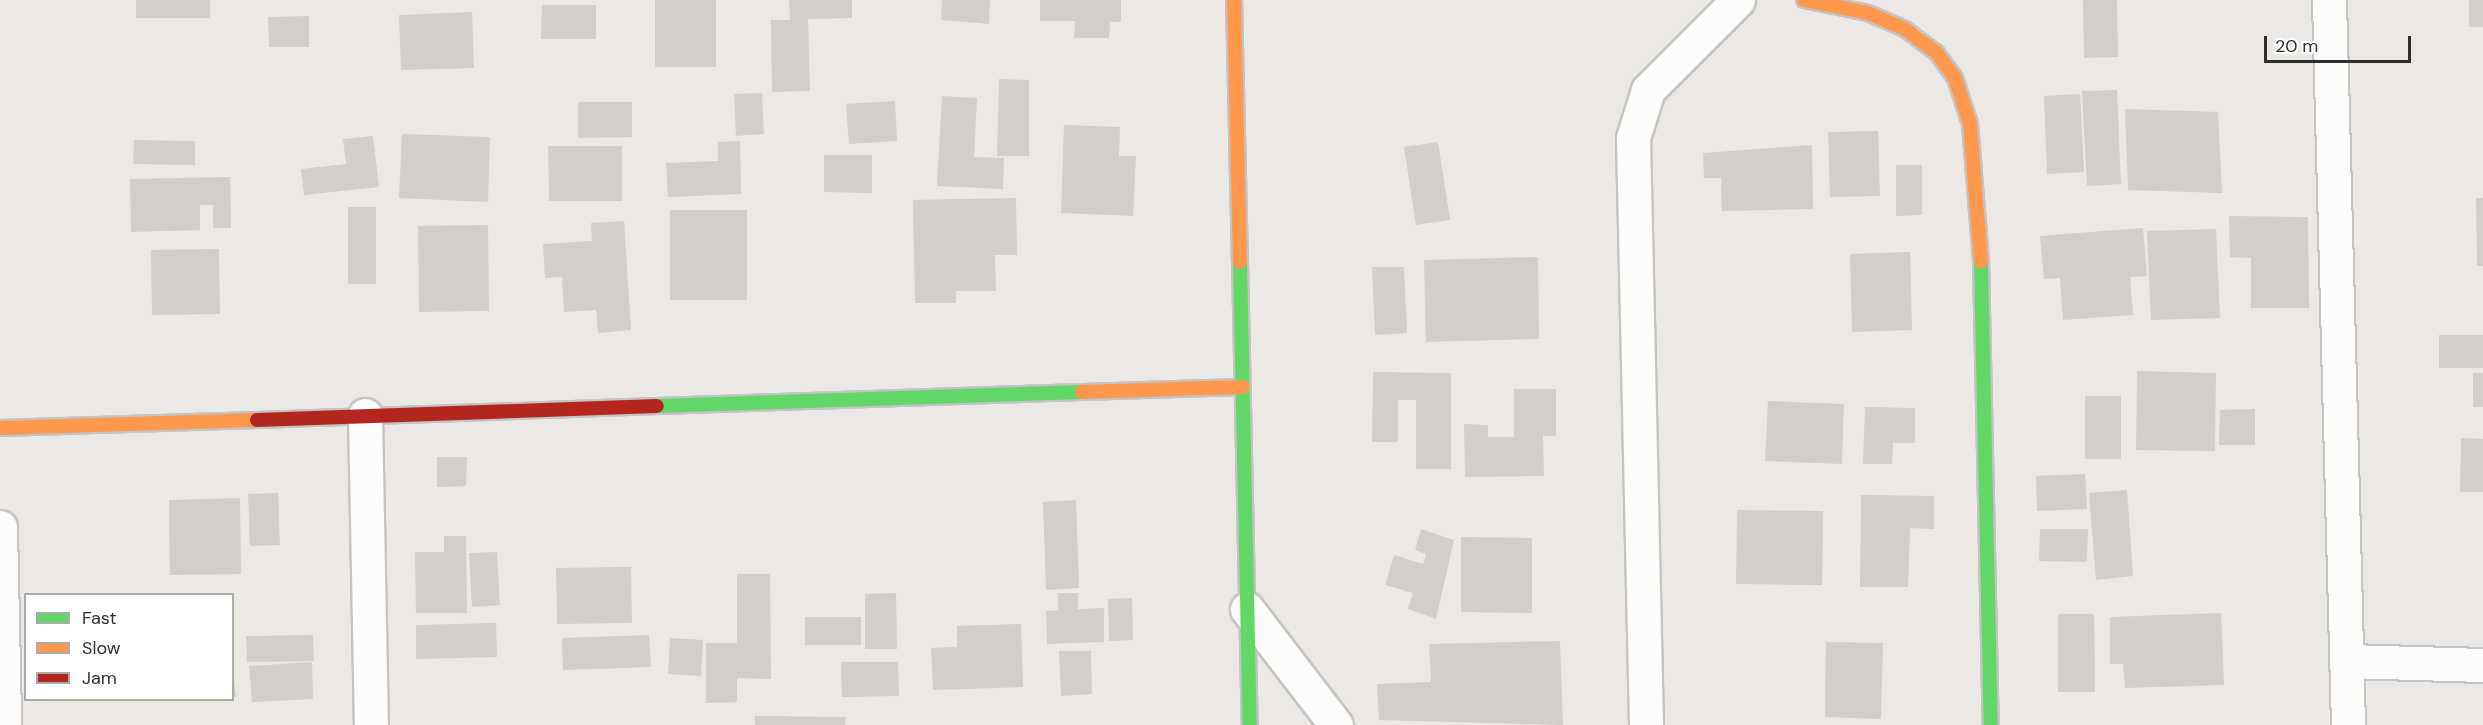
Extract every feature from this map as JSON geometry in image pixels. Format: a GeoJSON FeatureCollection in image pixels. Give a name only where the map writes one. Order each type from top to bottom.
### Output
{"type":"FeatureCollection","features":[{"type":"Feature","properties":{"kind":"street"},"geometry":{"type":"LineString","coordinates":[[1234,0],[1250,725]]}},
{"type":"Feature","properties":{"kind":"street"},"geometry":{"type":"LineString","coordinates":[[1646,725],[1633,138],[1648,90],[1738,0]]}},
{"type":"Feature","properties":{"kind":"street"},"geometry":{"type":"LineString","coordinates":[[1804,0],[1868,13],[1905,29],[1936,52],[1955,78],[1970,124],[1981,257],[1991,725]]}},
{"type":"Feature","properties":{"kind":"street"},"geometry":{"type":"LineString","coordinates":[[2329,0],[2348,725]]}},
{"type":"Feature","properties":{"kind":"street"},"geometry":{"type":"LineString","coordinates":[[0,428],[1243,387]]}},
{"type":"Feature","properties":{"kind":"street"},"geometry":{"type":"LineString","coordinates":[[365,415],[370,725]]}},
{"type":"Feature","properties":{"kind":"street"},"geometry":{"type":"LineString","coordinates":[[0,527],[4,725]]}},
{"type":"Feature","properties":{"kind":"street"},"geometry":{"type":"LineString","coordinates":[[1247,609],[1336,725]]}},
{"type":"Feature","properties":{"kind":"street"},"geometry":{"type":"LineString","coordinates":[[2348,661],[2483,665]]}},
{"type":"Feature","properties":{"kind":"building"},"geometry":{"type":"Polygon","coordinates":[[[136,0],[210,0],[210,18],[136,18],[136,0]]]}},
{"type":"Feature","properties":{"kind":"building"},"geometry":{"type":"Polygon","coordinates":[[[655,0],[716,0],[716,67],[655,67],[655,0]]]}},
{"type":"Feature","properties":{"kind":"building"},"geometry":{"type":"Polygon","coordinates":[[[789,0],[852,0],[852,18],[808,19],[810,91],[772,92],[771,20],[790,20],[789,0]]]}},
{"type":"Feature","properties":{"kind":"building"},"geometry":{"type":"Polygon","coordinates":[[[942,0],[990,0],[989,24],[941,20],[942,0]]]}},
{"type":"Feature","properties":{"kind":"building"},"geometry":{"type":"Polygon","coordinates":[[[1040,0],[1121,0],[1121,22],[1110,22],[1109,38],[1074,38],[1075,21],[1040,21],[1040,0]]]}},
{"type":"Feature","properties":{"kind":"building"},"geometry":{"type":"Polygon","coordinates":[[[2083,0],[2117,0],[2118,57],[2084,58],[2083,0]]]}},
{"type":"Feature","properties":{"kind":"building"},"geometry":{"type":"Polygon","coordinates":[[[2469,0],[2483,0],[2483,27],[2469,27],[2469,0]]]}},
{"type":"Feature","properties":{"kind":"building"},"geometry":{"type":"Polygon","coordinates":[[[542,5],[596,5],[596,39],[541,39],[542,5]]]}},
{"type":"Feature","properties":{"kind":"building"},"geometry":{"type":"Polygon","coordinates":[[[472,12],[474,68],[401,70],[399,15],[472,12]]]}},
{"type":"Feature","properties":{"kind":"building"},"geometry":{"type":"Polygon","coordinates":[[[309,16],[309,47],[269,47],[268,17],[309,16]]]}},
{"type":"Feature","properties":{"kind":"building"},"geometry":{"type":"Polygon","coordinates":[[[999,79],[1029,80],[1029,156],[997,156],[999,79]]]}},
{"type":"Feature","properties":{"kind":"building"},"geometry":{"type":"Polygon","coordinates":[[[2117,90],[2121,184],[2087,186],[2082,91],[2117,90]]]}},
{"type":"Feature","properties":{"kind":"building"},"geometry":{"type":"Polygon","coordinates":[[[762,93],[764,134],[736,136],[734,94],[762,93]]]}},
{"type":"Feature","properties":{"kind":"building"},"geometry":{"type":"Polygon","coordinates":[[[2080,94],[2084,172],[2047,174],[2044,96],[2080,94]]]}},
{"type":"Feature","properties":{"kind":"building"},"geometry":{"type":"Polygon","coordinates":[[[942,96],[977,98],[974,157],[1004,158],[1003,189],[937,186],[942,96]]]}},
{"type":"Feature","properties":{"kind":"building"},"geometry":{"type":"Polygon","coordinates":[[[895,101],[897,141],[849,144],[846,104],[895,101]]]}},
{"type":"Feature","properties":{"kind":"building"},"geometry":{"type":"Polygon","coordinates":[[[578,102],[632,102],[632,137],[578,138],[578,102]]]}},
{"type":"Feature","properties":{"kind":"building"},"geometry":{"type":"Polygon","coordinates":[[[2125,109],[2218,112],[2222,193],[2128,190],[2125,109]]]}},
{"type":"Feature","properties":{"kind":"building"},"geometry":{"type":"Polygon","coordinates":[[[1064,125],[1120,127],[1119,156],[1136,156],[1133,216],[1061,213],[1064,125]]]}},
{"type":"Feature","properties":{"kind":"building"},"geometry":{"type":"Polygon","coordinates":[[[1878,131],[1880,196],[1830,197],[1828,132],[1878,131]]]}},
{"type":"Feature","properties":{"kind":"building"},"geometry":{"type":"Polygon","coordinates":[[[402,134],[490,137],[488,202],[399,198],[402,134]]]}},
{"type":"Feature","properties":{"kind":"building"},"geometry":{"type":"Polygon","coordinates":[[[373,136],[379,187],[304,195],[301,169],[346,164],[343,139],[373,136]]]}},
{"type":"Feature","properties":{"kind":"building"},"geometry":{"type":"Polygon","coordinates":[[[134,140],[195,141],[195,165],[133,164],[134,140]]]}},
{"type":"Feature","properties":{"kind":"building"},"geometry":{"type":"Polygon","coordinates":[[[740,141],[741,194],[668,197],[666,163],[718,161],[718,142],[740,141]]]}},
{"type":"Feature","properties":{"kind":"building"},"geometry":{"type":"Polygon","coordinates":[[[1438,142],[1450,220],[1416,225],[1404,147],[1438,142]]]}},
{"type":"Feature","properties":{"kind":"building"},"geometry":{"type":"Polygon","coordinates":[[[1812,145],[1813,209],[1722,211],[1721,178],[1704,178],[1703,153],[1812,145]]]}},
{"type":"Feature","properties":{"kind":"building"},"geometry":{"type":"Polygon","coordinates":[[[548,146],[622,146],[622,201],[549,201],[548,146]]]}},
{"type":"Feature","properties":{"kind":"building"},"geometry":{"type":"Polygon","coordinates":[[[824,155],[872,155],[872,193],[824,192],[824,155]]]}},
{"type":"Feature","properties":{"kind":"building"},"geometry":{"type":"Polygon","coordinates":[[[1896,165],[1922,165],[1922,215],[1896,216],[1896,165]]]}},
{"type":"Feature","properties":{"kind":"building"},"geometry":{"type":"Polygon","coordinates":[[[230,177],[231,228],[213,228],[213,205],[200,205],[200,230],[131,232],[130,179],[230,177]]]}},
{"type":"Feature","properties":{"kind":"building"},"geometry":{"type":"Polygon","coordinates":[[[1016,198],[1017,255],[995,255],[996,291],[956,291],[956,303],[915,303],[913,200],[1016,198]]]}},
{"type":"Feature","properties":{"kind":"building"},"geometry":{"type":"Polygon","coordinates":[[[2476,198],[2483,198],[2483,266],[2477,266],[2476,198]]]}},
{"type":"Feature","properties":{"kind":"building"},"geometry":{"type":"Polygon","coordinates":[[[348,207],[376,207],[376,284],[348,284],[348,207]]]}},
{"type":"Feature","properties":{"kind":"building"},"geometry":{"type":"Polygon","coordinates":[[[670,210],[747,210],[747,300],[670,300],[670,210]]]}},
{"type":"Feature","properties":{"kind":"building"},"geometry":{"type":"Polygon","coordinates":[[[2229,216],[2308,217],[2309,308],[2251,308],[2251,258],[2230,257],[2229,216]]]}},
{"type":"Feature","properties":{"kind":"building"},"geometry":{"type":"Polygon","coordinates":[[[624,221],[631,330],[598,333],[596,310],[564,312],[562,277],[545,278],[543,244],[592,241],[591,223],[624,221]]]}},
{"type":"Feature","properties":{"kind":"building"},"geometry":{"type":"Polygon","coordinates":[[[488,225],[489,311],[419,312],[418,226],[488,225]]]}},
{"type":"Feature","properties":{"kind":"building"},"geometry":{"type":"Polygon","coordinates":[[[2143,228],[2147,276],[2130,277],[2133,315],[2063,320],[2060,278],[2044,279],[2040,236],[2143,228]]]}},
{"type":"Feature","properties":{"kind":"building"},"geometry":{"type":"Polygon","coordinates":[[[2216,229],[2220,318],[2151,320],[2147,231],[2216,229]]]}},
{"type":"Feature","properties":{"kind":"building"},"geometry":{"type":"Polygon","coordinates":[[[219,249],[220,314],[152,315],[151,250],[219,249]]]}},
{"type":"Feature","properties":{"kind":"building"},"geometry":{"type":"Polygon","coordinates":[[[1910,252],[1912,330],[1852,332],[1850,254],[1910,252]]]}},
{"type":"Feature","properties":{"kind":"building"},"geometry":{"type":"Polygon","coordinates":[[[1538,257],[1539,339],[1426,342],[1424,260],[1538,257]]]}},
{"type":"Feature","properties":{"kind":"building"},"geometry":{"type":"Polygon","coordinates":[[[1372,267],[1404,267],[1407,333],[1375,335],[1372,267]]]}},
{"type":"Feature","properties":{"kind":"building"},"geometry":{"type":"Polygon","coordinates":[[[2439,335],[2483,335],[2483,368],[2439,368],[2439,335]]]}},
{"type":"Feature","properties":{"kind":"building"},"geometry":{"type":"Polygon","coordinates":[[[2137,371],[2216,373],[2215,451],[2136,450],[2137,371]]]}},
{"type":"Feature","properties":{"kind":"building"},"geometry":{"type":"Polygon","coordinates":[[[1373,372],[1451,373],[1451,469],[1416,469],[1416,400],[1398,400],[1398,442],[1372,442],[1373,372]]]}},
{"type":"Feature","properties":{"kind":"building"},"geometry":{"type":"Polygon","coordinates":[[[2473,373],[2483,373],[2483,407],[2473,407],[2473,373]]]}},
{"type":"Feature","properties":{"kind":"building"},"geometry":{"type":"Polygon","coordinates":[[[1514,389],[1556,389],[1556,436],[1543,436],[1544,476],[1465,477],[1464,424],[1488,425],[1488,437],[1514,437],[1514,389]]]}},
{"type":"Feature","properties":{"kind":"building"},"geometry":{"type":"Polygon","coordinates":[[[2085,396],[2121,396],[2121,459],[2085,459],[2085,396]]]}},
{"type":"Feature","properties":{"kind":"building"},"geometry":{"type":"Polygon","coordinates":[[[1768,401],[1844,404],[1842,464],[1765,461],[1768,401]]]}},
{"type":"Feature","properties":{"kind":"building"},"geometry":{"type":"Polygon","coordinates":[[[1865,407],[1915,408],[1915,443],[1893,443],[1892,464],[1863,464],[1865,407]]]}},
{"type":"Feature","properties":{"kind":"building"},"geometry":{"type":"Polygon","coordinates":[[[2255,409],[2255,445],[2219,445],[2220,410],[2255,409]]]}},
{"type":"Feature","properties":{"kind":"building"},"geometry":{"type":"Polygon","coordinates":[[[2461,438],[2483,439],[2483,492],[2460,492],[2461,438]]]}},
{"type":"Feature","properties":{"kind":"building"},"geometry":{"type":"Polygon","coordinates":[[[437,457],[467,457],[466,486],[437,487],[437,457]]]}},
{"type":"Feature","properties":{"kind":"building"},"geometry":{"type":"Polygon","coordinates":[[[2085,474],[2087,509],[2037,511],[2036,476],[2085,474]]]}},
{"type":"Feature","properties":{"kind":"building"},"geometry":{"type":"Polygon","coordinates":[[[2127,490],[2133,576],[2096,580],[2089,493],[2127,490]]]}},
{"type":"Feature","properties":{"kind":"building"},"geometry":{"type":"Polygon","coordinates":[[[278,493],[280,545],[250,546],[248,494],[278,493]]]}},
{"type":"Feature","properties":{"kind":"building"},"geometry":{"type":"Polygon","coordinates":[[[1861,495],[1934,496],[1934,529],[1910,528],[1908,587],[1860,587],[1861,495]]]}},
{"type":"Feature","properties":{"kind":"building"},"geometry":{"type":"Polygon","coordinates":[[[240,498],[241,574],[170,575],[169,500],[240,498]]]}},
{"type":"Feature","properties":{"kind":"building"},"geometry":{"type":"Polygon","coordinates":[[[1076,500],[1079,588],[1046,590],[1043,502],[1076,500]]]}},
{"type":"Feature","properties":{"kind":"building"},"geometry":{"type":"Polygon","coordinates":[[[1737,510],[1823,511],[1822,585],[1736,584],[1737,510]]]}},
{"type":"Feature","properties":{"kind":"building"},"geometry":{"type":"Polygon","coordinates":[[[1421,529],[1454,540],[1436,619],[1408,609],[1413,593],[1385,585],[1394,555],[1423,564],[1426,554],[1415,550],[1421,529]]]}},
{"type":"Feature","properties":{"kind":"building"},"geometry":{"type":"Polygon","coordinates":[[[2040,529],[2088,529],[2087,562],[2039,561],[2040,529]]]}},
{"type":"Feature","properties":{"kind":"building"},"geometry":{"type":"Polygon","coordinates":[[[444,536],[466,536],[467,613],[416,613],[415,552],[444,552],[444,536]]]}},
{"type":"Feature","properties":{"kind":"building"},"geometry":{"type":"Polygon","coordinates":[[[1461,537],[1532,538],[1532,613],[1461,612],[1461,537]]]}},
{"type":"Feature","properties":{"kind":"building"},"geometry":{"type":"Polygon","coordinates":[[[497,552],[500,605],[472,607],[469,553],[497,552]]]}},
{"type":"Feature","properties":{"kind":"building"},"geometry":{"type":"Polygon","coordinates":[[[631,567],[632,623],[557,624],[556,568],[631,567]]]}},
{"type":"Feature","properties":{"kind":"building"},"geometry":{"type":"Polygon","coordinates":[[[737,574],[770,574],[771,679],[737,678],[737,702],[706,703],[706,643],[737,643],[737,574]]]}},
{"type":"Feature","properties":{"kind":"building"},"geometry":{"type":"Polygon","coordinates":[[[896,593],[897,649],[865,649],[865,594],[896,593]]]}},
{"type":"Feature","properties":{"kind":"building"},"geometry":{"type":"Polygon","coordinates":[[[1058,593],[1078,593],[1078,609],[1104,608],[1104,642],[1047,644],[1046,611],[1058,610],[1058,593]]]}},
{"type":"Feature","properties":{"kind":"building"},"geometry":{"type":"Polygon","coordinates":[[[1132,598],[1133,640],[1109,641],[1108,599],[1132,598]]]}},
{"type":"Feature","properties":{"kind":"building"},"geometry":{"type":"Polygon","coordinates":[[[2221,613],[2224,685],[2125,688],[2123,664],[2110,664],[2110,617],[2221,613]]]}},
{"type":"Feature","properties":{"kind":"building"},"geometry":{"type":"Polygon","coordinates":[[[2058,614],[2094,614],[2095,692],[2058,692],[2058,614]]]}},
{"type":"Feature","properties":{"kind":"building"},"geometry":{"type":"Polygon","coordinates":[[[805,617],[861,617],[861,645],[805,645],[805,617]]]}},
{"type":"Feature","properties":{"kind":"building"},"geometry":{"type":"Polygon","coordinates":[[[496,623],[497,657],[416,659],[416,625],[496,623]]]}},
{"type":"Feature","properties":{"kind":"building"},"geometry":{"type":"Polygon","coordinates":[[[1021,624],[1023,687],[933,690],[931,648],[957,647],[957,626],[1021,624]]]}},
{"type":"Feature","properties":{"kind":"building"},"geometry":{"type":"Polygon","coordinates":[[[313,635],[314,661],[247,662],[246,636],[313,635]]]}},
{"type":"Feature","properties":{"kind":"building"},"geometry":{"type":"Polygon","coordinates":[[[649,635],[651,667],[563,670],[562,638],[649,635]]]}},
{"type":"Feature","properties":{"kind":"building"},"geometry":{"type":"Polygon","coordinates":[[[670,638],[703,640],[701,676],[668,674],[670,638]]]}},
{"type":"Feature","properties":{"kind":"building"},"geometry":{"type":"Polygon","coordinates":[[[1560,641],[1563,725],[1379,720],[1377,684],[1431,682],[1429,644],[1560,641]]]}},
{"type":"Feature","properties":{"kind":"building"},"geometry":{"type":"Polygon","coordinates":[[[1826,642],[1883,643],[1881,719],[1825,717],[1826,642]]]}},
{"type":"Feature","properties":{"kind":"building"},"geometry":{"type":"Polygon","coordinates":[[[1059,651],[1091,651],[1092,694],[1061,696],[1059,651]]]}},
{"type":"Feature","properties":{"kind":"building"},"geometry":{"type":"Polygon","coordinates":[[[312,662],[313,699],[252,702],[249,666],[312,662]]]}},
{"type":"Feature","properties":{"kind":"building"},"geometry":{"type":"Polygon","coordinates":[[[841,662],[898,662],[899,696],[842,697],[841,662]]]}},
{"type":"Feature","properties":{"kind":"building"},"geometry":{"type":"Polygon","coordinates":[[[755,716],[846,717],[845,725],[755,725],[755,716]]]}},
{"type":"Feature","properties":{"kind":"traffic: fast"},"geometry":{"type":"LineString","coordinates":[[1240,262],[1250,725]]}},
{"type":"Feature","properties":{"kind":"traffic: fast"},"geometry":{"type":"LineString","coordinates":[[1981,262],[1991,725]]}},
{"type":"Feature","properties":{"kind":"traffic: fast"},"geometry":{"type":"LineString","coordinates":[[657,406],[1082,392]]}},
{"type":"Feature","properties":{"kind":"traffic: slow"},"geometry":{"type":"LineString","coordinates":[[1234,0],[1240,262]]}},
{"type":"Feature","properties":{"kind":"traffic: slow"},"geometry":{"type":"LineString","coordinates":[[1804,0],[1868,13],[1905,29],[1936,52],[1955,78],[1970,124],[1981,262]]}},
{"type":"Feature","properties":{"kind":"traffic: slow"},"geometry":{"type":"LineString","coordinates":[[1082,392],[1243,387]]}},
{"type":"Feature","properties":{"kind":"traffic: slow"},"geometry":{"type":"LineString","coordinates":[[0,428],[257,420]]}},
{"type":"Feature","properties":{"kind":"traffic: jam"},"geometry":{"type":"LineString","coordinates":[[257,420],[657,406]]}}]}
